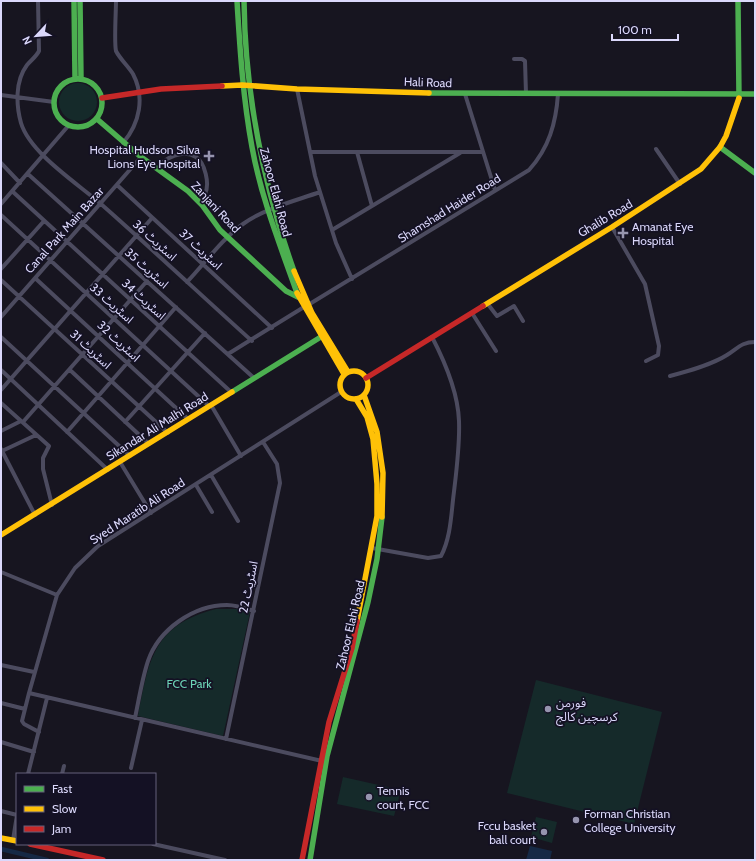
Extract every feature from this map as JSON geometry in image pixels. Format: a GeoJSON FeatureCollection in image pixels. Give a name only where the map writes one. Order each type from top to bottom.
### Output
{"type":"FeatureCollection","features":[{"type":"Feature","properties":{"kind":"main road"},"geometry":{"type":"LineString","coordinates":[[74,1],[78,78]]}},
{"type":"Feature","properties":{"kind":"main road"},"geometry":{"type":"LineString","coordinates":[[78,78],[80,1]]}},
{"type":"Feature","properties":{"kind":"main road","name":"Zahoor Elahi Road"},"geometry":{"type":"LineString","coordinates":[[237,1],[252,148],[298,297],[306,306]]}},
{"type":"Feature","properties":{"kind":"main road","name":"Zahoor Elahi Road"},"geometry":{"type":"LineString","coordinates":[[244,1],[243,28],[245,86]]}},
{"type":"Feature","properties":{"kind":"main road","name":"Ghalib Road"},"geometry":{"type":"LineString","coordinates":[[366,378],[612,227],[680,184],[700,169],[720,147],[731,125],[740,94],[738,1]]}},
{"type":"Feature","properties":{"kind":"main road"},"geometry":{"type":"LineString","coordinates":[[78,78],[92,83],[100,92],[102,98],[101,111],[97,119],[84,126],[69,125],[57,116],[54,102],[60,86],[78,78]]}},
{"type":"Feature","properties":{"kind":"main road","name":"Hali Road"},"geometry":{"type":"LineString","coordinates":[[102,98],[140,91],[190,86],[245,86],[465,94],[755,94]]}},
{"type":"Feature","properties":{"kind":"main road","name":"Zanjani Road"},"geometry":{"type":"LineString","coordinates":[[97,119],[123,143],[199,202],[228,238],[291,295],[298,297]]}},
{"type":"Feature","properties":{"kind":"main road"},"geometry":{"type":"LineString","coordinates":[[720,147],[755,173]]}},
{"type":"Feature","properties":{"kind":"main road","name":"Zahoor Elahi Road"},"geometry":{"type":"LineString","coordinates":[[271,210],[306,306],[346,373]]}},
{"type":"Feature","properties":{"kind":"main road","name":"Sikandar Ali Malhi Road"},"geometry":{"type":"LineString","coordinates":[[1,535],[36,515],[323,336]]}},
{"type":"Feature","properties":{"kind":"main road"},"geometry":{"type":"LineString","coordinates":[[356,371],[366,378],[368,387],[364,395],[356,399],[348,398],[341,392],[340,383],[346,373],[356,371]]}},
{"type":"Feature","properties":{"kind":"main road","name":"Zahoor Elahi Road"},"geometry":{"type":"LineString","coordinates":[[302,860],[323,761],[357,651],[379,549],[384,508],[381,449],[376,422],[364,395]]}},
{"type":"Feature","properties":{"kind":"main road","name":"Zahoor Elahi Road"},"geometry":{"type":"LineString","coordinates":[[310,860],[329,722],[352,648],[377,516],[375,452],[367,417],[356,399]]}},
{"type":"Feature","properties":{"kind":"main road"},"geometry":{"type":"LineString","coordinates":[[1,838],[15,841]]}},
{"type":"Feature","properties":{"kind":"main road"},"geometry":{"type":"LineString","coordinates":[[35,845],[103,860]]}},
{"type":"Feature","properties":{"kind":"street"},"geometry":{"type":"LineString","coordinates":[[16,96],[22,73],[39,51],[38,1]]}},
{"type":"Feature","properties":{"kind":"street"},"geometry":{"type":"LineString","coordinates":[[116,1],[116,50],[132,74],[140,91],[138,114],[135,125],[123,143]]}},
{"type":"Feature","properties":{"kind":"street"},"geometry":{"type":"LineString","coordinates":[[514,59],[522,59],[525,61],[526,94]]}},
{"type":"Feature","properties":{"kind":"street"},"geometry":{"type":"LineString","coordinates":[[297,89],[320,192],[332,230],[352,279]]}},
{"type":"Feature","properties":{"kind":"street"},"geometry":{"type":"LineString","coordinates":[[465,94],[495,190]]}},
{"type":"Feature","properties":{"kind":"street","name":"Shamshad Haider Road"},"geometry":{"type":"LineString","coordinates":[[228,354],[529,170],[537,162],[553,129],[558,94]]}},
{"type":"Feature","properties":{"kind":"street"},"geometry":{"type":"LineString","coordinates":[[1,95],[54,102]]}},
{"type":"Feature","properties":{"kind":"street","name":"اسٹریٹ 36"},"geometry":{"type":"LineString","coordinates":[[16,96],[22,124],[28,138],[43,156],[101,204],[252,340]]}},
{"type":"Feature","properties":{"kind":"street"},"geometry":{"type":"LineString","coordinates":[[1,204],[69,125]]}},
{"type":"Feature","properties":{"kind":"street"},"geometry":{"type":"LineString","coordinates":[[656,148],[680,184]]}},
{"type":"Feature","properties":{"kind":"street"},"geometry":{"type":"LineString","coordinates":[[310,152],[484,152]]}},
{"type":"Feature","properties":{"kind":"street"},"geometry":{"type":"LineString","coordinates":[[357,152],[372,206]]}},
{"type":"Feature","properties":{"kind":"street"},"geometry":{"type":"LineString","coordinates":[[332,230],[461,152]]}},
{"type":"Feature","properties":{"kind":"street"},"geometry":{"type":"LineString","coordinates":[[158,169],[161,163],[169,158],[186,154],[195,156],[201,161],[206,178],[205,194],[199,202]]}},
{"type":"Feature","properties":{"kind":"street","name":"Canal Park Main Bazar"},"geometry":{"type":"LineString","coordinates":[[1,317],[141,157]]}},
{"type":"Feature","properties":{"kind":"street"},"geometry":{"type":"LineString","coordinates":[[1,163],[20,183]]}},
{"type":"Feature","properties":{"kind":"street","name":"اسٹریٹ 35"},"geometry":{"type":"LineString","coordinates":[[28,174],[254,378]]}},
{"type":"Feature","properties":{"kind":"street","name":"اسٹریٹ 37"},"geometry":{"type":"LineString","coordinates":[[117,185],[272,328]]}},
{"type":"Feature","properties":{"kind":"street","name":"اسٹریٹ 34"},"geometry":{"type":"LineString","coordinates":[[12,191],[231,392]]}},
{"type":"Feature","properties":{"kind":"street"},"geometry":{"type":"LineString","coordinates":[[187,282],[244,223],[271,210],[320,192]]}},
{"type":"Feature","properties":{"kind":"street","name":"اسٹریٹ 33"},"geometry":{"type":"LineString","coordinates":[[1,215],[114,320],[210,406],[241,456]]}},
{"type":"Feature","properties":{"kind":"street"},"geometry":{"type":"LineString","coordinates":[[1,390],[152,218]]}},
{"type":"Feature","properties":{"kind":"street"},"geometry":{"type":"LineString","coordinates":[[1,269],[44,221]]}},
{"type":"Feature","properties":{"kind":"street"},"geometry":{"type":"LineString","coordinates":[[612,227],[645,284],[659,346],[658,355],[646,361]]}},
{"type":"Feature","properties":{"kind":"street","name":"اسٹریٹ 32"},"geometry":{"type":"LineString","coordinates":[[35,278],[188,419]]}},
{"type":"Feature","properties":{"kind":"street","name":"اسٹریٹ 31"},"geometry":{"type":"LineString","coordinates":[[1,280],[168,433]]}},
{"type":"Feature","properties":{"kind":"street"},"geometry":{"type":"LineString","coordinates":[[1,431],[22,422],[39,405],[147,281]]}},
{"type":"Feature","properties":{"kind":"street"},"geometry":{"type":"LineString","coordinates":[[487,303],[497,316],[514,306],[523,321]]}},
{"type":"Feature","properties":{"kind":"street"},"geometry":{"type":"LineString","coordinates":[[67,432],[176,307]]}},
{"type":"Feature","properties":{"kind":"street"},"geometry":{"type":"LineString","coordinates":[[472,312],[496,351]]}},
{"type":"Feature","properties":{"kind":"street"},"geometry":{"type":"LineString","coordinates":[[125,422],[205,333]]}},
{"type":"Feature","properties":{"kind":"street"},"geometry":{"type":"LineString","coordinates":[[1,336],[130,456]]}},
{"type":"Feature","properties":{"kind":"street"},"geometry":{"type":"LineString","coordinates":[[372,548],[428,558],[436,558],[441,556],[444,550],[449,530],[457,462],[459,420],[453,387],[442,355],[432,337]]}},
{"type":"Feature","properties":{"kind":"street"},"geometry":{"type":"LineString","coordinates":[[670,376],[691,370],[728,355],[739,345],[755,342]]}},
{"type":"Feature","properties":{"kind":"street"},"geometry":{"type":"LineString","coordinates":[[1,370],[108,470]]}},
{"type":"Feature","properties":{"kind":"street"},"geometry":{"type":"LineString","coordinates":[[70,370],[149,444]]}},
{"type":"Feature","properties":{"kind":"street","name":"Syed Maratib Ali Road"},"geometry":{"type":"LineString","coordinates":[[25,709],[34,672],[57,595],[75,568],[98,546],[211,476],[341,392]]}},
{"type":"Feature","properties":{"kind":"street"},"geometry":{"type":"LineString","coordinates":[[1,403],[49,446],[42,458],[43,469],[52,505]]}},
{"type":"Feature","properties":{"kind":"street"},"geometry":{"type":"LineString","coordinates":[[36,435],[2,450],[36,515]]}},
{"type":"Feature","properties":{"kind":"street","name":"اسٹریٹ 22"},"geometry":{"type":"LineString","coordinates":[[226,739],[280,484],[277,464],[263,442]]}},
{"type":"Feature","properties":{"kind":"street"},"geometry":{"type":"LineString","coordinates":[[120,462],[150,513]]}},
{"type":"Feature","properties":{"kind":"street"},"geometry":{"type":"LineString","coordinates":[[211,476],[238,521]]}},
{"type":"Feature","properties":{"kind":"street"},"geometry":{"type":"LineString","coordinates":[[196,485],[212,512]]}},
{"type":"Feature","properties":{"kind":"street"},"geometry":{"type":"LineString","coordinates":[[1,572],[57,595]]}},
{"type":"Feature","properties":{"kind":"street"},"geometry":{"type":"LineString","coordinates":[[135,718],[148,660],[161,639],[172,627],[194,613],[214,606],[238,606],[254,611]]}},
{"type":"Feature","properties":{"kind":"street"},"geometry":{"type":"LineString","coordinates":[[1,665],[34,672]]}},
{"type":"Feature","properties":{"kind":"street"},"geometry":{"type":"LineString","coordinates":[[29,693],[323,761]]}},
{"type":"Feature","properties":{"kind":"street"},"geometry":{"type":"LineString","coordinates":[[28,773],[47,698]]}},
{"type":"Feature","properties":{"kind":"street"},"geometry":{"type":"LineString","coordinates":[[1,703],[25,709],[22,721],[24,724],[38,732]]}},
{"type":"Feature","properties":{"kind":"street"},"geometry":{"type":"LineString","coordinates":[[132,768],[142,720]]}},
{"type":"Feature","properties":{"kind":"street"},"geometry":{"type":"LineString","coordinates":[[1,742],[34,752]]}},
{"type":"Feature","properties":{"kind":"street"},"geometry":{"type":"LineString","coordinates":[[62,773],[64,766]]}},
{"type":"Feature","properties":{"kind":"street"},"geometry":{"type":"LineString","coordinates":[[1,811],[16,815]]}},
{"type":"Feature","properties":{"kind":"street"},"geometry":{"type":"LineString","coordinates":[[15,841],[16,828]]}},
{"type":"Feature","properties":{"kind":"street"},"geometry":{"type":"LineString","coordinates":[[156,845],[225,860]]}},
{"type":"Feature","properties":{"kind":"green space"},"geometry":{"type":"Polygon","coordinates":[[[78,83],[88,86],[94,92],[97,102],[94,112],[88,118],[78,121],[68,118],[62,112],[59,102],[62,92],[68,86],[78,83]]]}},
{"type":"Feature","properties":{"kind":"green space","name":"FCC Park"},"geometry":{"type":"Polygon","coordinates":[[[216,609],[238,609],[250,612],[223,736],[138,716],[151,662],[167,635],[179,625],[195,616],[216,609]]]}},
{"type":"Feature","properties":{"kind":"green space"},"geometry":{"type":"Polygon","coordinates":[[[536,680],[662,712],[634,824],[507,793],[536,680]]]}},
{"type":"Feature","properties":{"kind":"green space","name":"Tennis court, FCC"},"geometry":{"type":"Polygon","coordinates":[[[343,777],[401,790],[394,816],[337,804],[343,777]]]}},
{"type":"Feature","properties":{"kind":"green space","name":"Fccu basket ball court"},"geometry":{"type":"Polygon","coordinates":[[[536,817],[557,822],[552,843],[531,837],[536,817]]]}},
{"type":"Feature","properties":{"kind":"water"},"geometry":{"type":"Polygon","coordinates":[[[530,846],[552,851],[550,860],[526,860],[530,846]]]}},
{"type":"Feature","properties":{"kind":"waterway"},"geometry":{"type":"LineString","coordinates":[[1,849],[47,860]]}},
{"type":"Feature","properties":{"kind":"traffic: fast"},"geometry":{"type":"LineString","coordinates":[[74,1],[75,78]]}},
{"type":"Feature","properties":{"kind":"traffic: fast"},"geometry":{"type":"LineString","coordinates":[[80,1],[81,78]]}},
{"type":"Feature","properties":{"kind":"traffic: fast"},"geometry":{"type":"LineString","coordinates":[[237,1],[244,92],[252,147],[260,184],[297,293]]}},
{"type":"Feature","properties":{"kind":"traffic: fast"},"geometry":{"type":"LineString","coordinates":[[244,1],[248,70],[258,138],[273,205],[294,271]]}},
{"type":"Feature","properties":{"kind":"traffic: fast"},"geometry":{"type":"LineString","coordinates":[[738,1],[739,98]]}},
{"type":"Feature","properties":{"kind":"traffic: fast"},"geometry":{"type":"LineString","coordinates":[[73,79],[83,79],[92,83],[98,89],[101,94],[102,103],[101,112],[92,123],[83,127],[73,127],[64,123],[58,117],[54,108],[54,98],[58,89],[64,83],[73,79]]}},
{"type":"Feature","properties":{"kind":"traffic: fast"},"geometry":{"type":"LineString","coordinates":[[429,93],[755,94]]}},
{"type":"Feature","properties":{"kind":"traffic: fast"},"geometry":{"type":"LineString","coordinates":[[97,119],[141,157],[188,191],[202,205],[220,230],[286,291],[298,297]]}},
{"type":"Feature","properties":{"kind":"traffic: fast"},"geometry":{"type":"LineString","coordinates":[[720,147],[755,173]]}},
{"type":"Feature","properties":{"kind":"traffic: fast"},"geometry":{"type":"LineString","coordinates":[[232,392],[324,335]]}},
{"type":"Feature","properties":{"kind":"traffic: fast"},"geometry":{"type":"LineString","coordinates":[[310,860],[327,756],[368,602],[377,559],[382,517]]}},
{"type":"Feature","properties":{"kind":"traffic: slow"},"geometry":{"type":"LineString","coordinates":[[222,86],[242,85],[297,89],[429,93]]}},
{"type":"Feature","properties":{"kind":"traffic: slow"},"geometry":{"type":"LineString","coordinates":[[483,306],[612,227],[701,169],[720,147],[726,136],[739,98]]}},
{"type":"Feature","properties":{"kind":"traffic: slow"},"geometry":{"type":"LineString","coordinates":[[294,271],[312,313],[348,372]]}},
{"type":"Feature","properties":{"kind":"traffic: slow"},"geometry":{"type":"LineString","coordinates":[[297,293],[344,374]]}},
{"type":"Feature","properties":{"kind":"traffic: slow"},"geometry":{"type":"LineString","coordinates":[[354,371],[364,375],[368,385],[364,395],[354,399],[344,395],[340,385],[344,375],[354,371]]}},
{"type":"Feature","properties":{"kind":"traffic: slow"},"geometry":{"type":"LineString","coordinates":[[1,535],[232,392]]}},
{"type":"Feature","properties":{"kind":"traffic: slow"},"geometry":{"type":"LineString","coordinates":[[364,395],[377,432],[383,473],[382,517]]}},
{"type":"Feature","properties":{"kind":"traffic: slow"},"geometry":{"type":"LineString","coordinates":[[356,399],[367,417],[373,439],[377,484],[377,516],[357,621]]}},
{"type":"Feature","properties":{"kind":"traffic: slow"},"geometry":{"type":"LineString","coordinates":[[1,838],[16,841]]}},
{"type":"Feature","properties":{"kind":"traffic: jam"},"geometry":{"type":"LineString","coordinates":[[102,98],[161,89],[222,86]]}},
{"type":"Feature","properties":{"kind":"traffic: jam"},"geometry":{"type":"LineString","coordinates":[[366,378],[483,306]]}},
{"type":"Feature","properties":{"kind":"traffic: jam"},"geometry":{"type":"LineString","coordinates":[[302,860],[329,722],[352,648],[357,621]]}},
{"type":"Feature","properties":{"kind":"traffic: jam"},"geometry":{"type":"LineString","coordinates":[[35,845],[103,860]]}},
{"type":"Feature","properties":{"kind":"place","name":"Hospital Hudson Silva Lions Eye Hospital"},"geometry":{"type":"Point","coordinates":[209,156]}},
{"type":"Feature","properties":{"kind":"place","name":"Amanat Eye Hospital"},"geometry":{"type":"Point","coordinates":[623,233]}},
{"type":"Feature","properties":{"kind":"place","name":"فورمن کرسچین کالج"},"geometry":{"type":"Point","coordinates":[548,709]}},
{"type":"Feature","properties":{"kind":"place","name":"Tennis court, FCC"},"geometry":{"type":"Point","coordinates":[369,797]}},
{"type":"Feature","properties":{"kind":"place","name":"Forman Christian College University"},"geometry":{"type":"Point","coordinates":[576,820]}},
{"type":"Feature","properties":{"kind":"place","name":"Fccu basket ball court"},"geometry":{"type":"Point","coordinates":[544,832]}}]}
